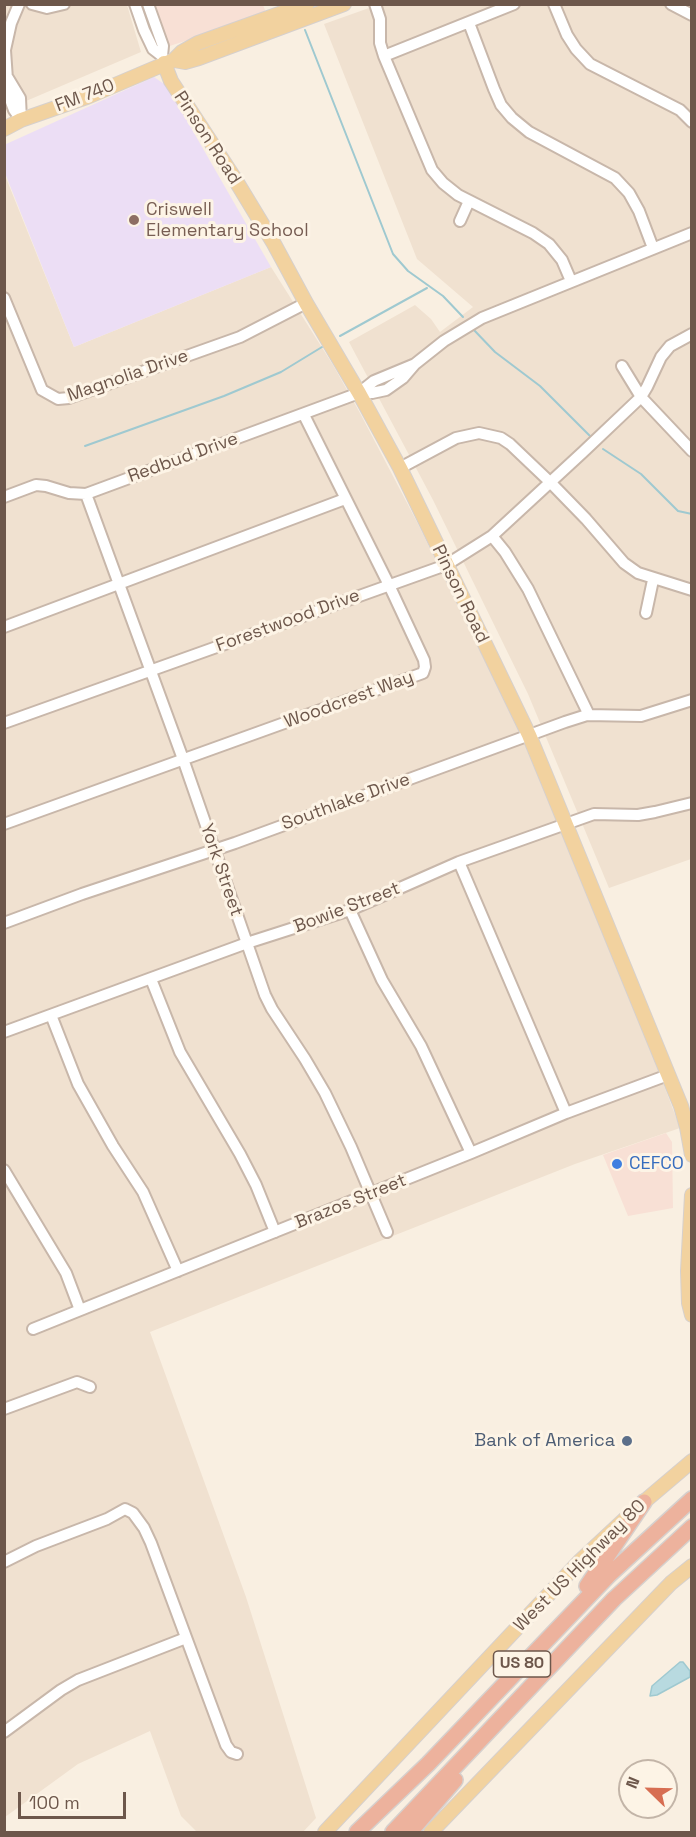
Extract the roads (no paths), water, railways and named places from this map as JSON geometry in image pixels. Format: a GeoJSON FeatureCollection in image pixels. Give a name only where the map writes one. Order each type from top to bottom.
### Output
{"type":"FeatureCollection","features":[{"type":"Feature","properties":{"kind":"highway","name":"US 80"},"geometry":{"type":"LineString","coordinates":[[357,1833],[428,1764],[535,1650],[631,1553],[692,1499]]}},
{"type":"Feature","properties":{"kind":"highway"},"geometry":{"type":"LineString","coordinates":[[535,1650],[558,1618],[590,1582],[644,1502]]}},
{"type":"Feature","properties":{"kind":"highway","name":"US 80"},"geometry":{"type":"LineString","coordinates":[[393,1833],[538,1678],[626,1588],[692,1527]]}},
{"type":"Feature","properties":{"kind":"highway"},"geometry":{"type":"LineString","coordinates":[[410,1833],[538,1678]]}},
{"type":"Feature","properties":{"kind":"main road"},"geometry":{"type":"LineString","coordinates":[[167,60],[198,43],[307,4]]}},
{"type":"Feature","properties":{"kind":"main road"},"geometry":{"type":"LineString","coordinates":[[167,60],[185,62],[200,58],[344,4]]}},
{"type":"Feature","properties":{"kind":"main road","name":"FM 740"},"geometry":{"type":"LineString","coordinates":[[4,129],[21,120],[87,97],[167,60]]}},
{"type":"Feature","properties":{"kind":"main road","name":"Pinson Road"},"geometry":{"type":"LineString","coordinates":[[167,60],[171,81],[257,215],[400,468],[529,735],[685,1118],[692,1155]]}},
{"type":"Feature","properties":{"kind":"main road"},"geometry":{"type":"LineString","coordinates":[[692,1195],[688,1279],[692,1315]]}},
{"type":"Feature","properties":{"kind":"main road","name":"West US Highway 80"},"geometry":{"type":"LineString","coordinates":[[325,1833],[581,1560],[692,1461]]}},
{"type":"Feature","properties":{"kind":"main road"},"geometry":{"type":"LineString","coordinates":[[431,1833],[671,1583],[692,1566]]}},
{"type":"Feature","properties":{"kind":"street"},"geometry":{"type":"LineString","coordinates":[[19,4],[11,23],[5,50],[7,85],[11,103],[21,120]]}},
{"type":"Feature","properties":{"kind":"street"},"geometry":{"type":"LineString","coordinates":[[32,4],[47,8],[64,4]]}},
{"type":"Feature","properties":{"kind":"street"},"geometry":{"type":"LineString","coordinates":[[135,4],[153,49],[167,60]]}},
{"type":"Feature","properties":{"kind":"street"},"geometry":{"type":"LineString","coordinates":[[148,4],[167,60]]}},
{"type":"Feature","properties":{"kind":"street"},"geometry":{"type":"LineString","coordinates":[[375,4],[380,19],[384,56],[432,170],[443,183],[469,201],[533,233],[549,244],[562,260],[571,281]]}},
{"type":"Feature","properties":{"kind":"street"},"geometry":{"type":"LineString","coordinates":[[384,56],[514,4]]}},
{"type":"Feature","properties":{"kind":"street"},"geometry":{"type":"LineString","coordinates":[[554,4],[567,35],[590,64],[680,110],[692,122]]}},
{"type":"Feature","properties":{"kind":"street"},"geometry":{"type":"LineString","coordinates":[[671,4],[692,15]]}},
{"type":"Feature","properties":{"kind":"street"},"geometry":{"type":"LineString","coordinates":[[469,23],[494,89],[507,111],[529,132],[615,178],[629,193],[639,211],[653,248]]}},
{"type":"Feature","properties":{"kind":"street"},"geometry":{"type":"LineString","coordinates":[[460,221],[469,201]]}},
{"type":"Feature","properties":{"kind":"street","name":"Redbud Drive"},"geometry":{"type":"LineString","coordinates":[[4,497],[36,485],[69,493],[86,494],[304,415],[359,393],[374,381],[415,364],[464,327],[508,306],[692,233]]}},
{"type":"Feature","properties":{"kind":"street","name":"Magnolia Drive"},"geometry":{"type":"LineString","coordinates":[[4,298],[42,390],[58,399],[69,398],[240,337],[306,303]]}},
{"type":"Feature","properties":{"kind":"street","name":"Forestwood Drive"},"geometry":{"type":"LineString","coordinates":[[4,723],[446,565],[492,536],[550,483],[641,397],[670,346],[692,334]]}},
{"type":"Feature","properties":{"kind":"street"},"geometry":{"type":"LineString","coordinates":[[622,366],[641,397],[692,451]]}},
{"type":"Feature","properties":{"kind":"street","name":"Woodcrest Way"},"geometry":{"type":"LineString","coordinates":[[4,824],[423,673],[424,660],[304,415]]}},
{"type":"Feature","properties":{"kind":"street"},"geometry":{"type":"LineString","coordinates":[[400,468],[456,438],[479,433],[501,438],[510,444],[586,519],[624,563],[653,580],[692,590]]}},
{"type":"Feature","properties":{"kind":"street","name":"York Street"},"geometry":{"type":"LineString","coordinates":[[86,494],[272,1009],[325,1093],[372,1193],[387,1232]]}},
{"type":"Feature","properties":{"kind":"street"},"geometry":{"type":"LineString","coordinates":[[4,627],[345,498]]}},
{"type":"Feature","properties":{"kind":"street"},"geometry":{"type":"LineString","coordinates":[[492,536],[505,552],[528,590],[590,715]]}},
{"type":"Feature","properties":{"kind":"street"},"geometry":{"type":"LineString","coordinates":[[646,613],[653,580]]}},
{"type":"Feature","properties":{"kind":"street","name":"Southlake Drive"},"geometry":{"type":"LineString","coordinates":[[4,923],[590,715],[641,716],[692,700]]}},
{"type":"Feature","properties":{"kind":"street","name":"Bowie Street"},"geometry":{"type":"LineString","coordinates":[[4,1032],[247,943],[350,910],[459,862],[594,814],[638,815],[692,803]]}},
{"type":"Feature","properties":{"kind":"street"},"geometry":{"type":"LineString","coordinates":[[459,862],[566,1113]]}},
{"type":"Feature","properties":{"kind":"street"},"geometry":{"type":"LineString","coordinates":[[350,910],[382,980],[426,1055],[471,1153]]}},
{"type":"Feature","properties":{"kind":"street"},"geometry":{"type":"LineString","coordinates":[[151,979],[180,1052],[240,1154],[275,1232]]}},
{"type":"Feature","properties":{"kind":"street"},"geometry":{"type":"LineString","coordinates":[[51,1015],[78,1084],[113,1146],[143,1192],[178,1271]]}},
{"type":"Feature","properties":{"kind":"street","name":"Brazos Street"},"geometry":{"type":"LineString","coordinates":[[33,1329],[566,1113],[668,1075]]}},
{"type":"Feature","properties":{"kind":"street"},"geometry":{"type":"LineString","coordinates":[[4,1170],[66,1273],[80,1310]]}},
{"type":"Feature","properties":{"kind":"street"},"geometry":{"type":"LineString","coordinates":[[4,1409],[77,1382],[90,1387]]}},
{"type":"Feature","properties":{"kind":"street"},"geometry":{"type":"LineString","coordinates":[[4,1562],[36,1546],[128,1509],[133,1513],[148,1535],[226,1745],[231,1752],[237,1754]]}},
{"type":"Feature","properties":{"kind":"street"},"geometry":{"type":"LineString","coordinates":[[4,1732],[78,1680],[186,1638]]}},
{"type":"Feature","properties":{"kind":"water"},"geometry":{"type":"Polygon","coordinates":[[[680,1662],[683,1662],[690,1671],[690,1677],[657,1695],[650,1696],[652,1686],[680,1662]]]}},
{"type":"Feature","properties":{"kind":"waterway"},"geometry":{"type":"LineString","coordinates":[[305,30],[393,254],[408,271],[443,296],[463,317]]}},
{"type":"Feature","properties":{"kind":"waterway"},"geometry":{"type":"LineString","coordinates":[[340,336],[427,288]]}},
{"type":"Feature","properties":{"kind":"waterway"},"geometry":{"type":"LineString","coordinates":[[473,329],[495,352],[540,386],[590,436]]}},
{"type":"Feature","properties":{"kind":"waterway"},"geometry":{"type":"LineString","coordinates":[[85,446],[224,396],[281,372],[322,347]]}},
{"type":"Feature","properties":{"kind":"waterway"},"geometry":{"type":"LineString","coordinates":[[603,449],[641,474],[678,511],[692,514]]}},
{"type":"Feature","properties":{"kind":"place","name":"Criswell Elementary School"},"geometry":{"type":"Point","coordinates":[134,220]}},
{"type":"Feature","properties":{"kind":"place","name":"CEFCO"},"geometry":{"type":"Point","coordinates":[617,1164]}},
{"type":"Feature","properties":{"kind":"place","name":"Bank of America"},"geometry":{"type":"Point","coordinates":[627,1441]}}]}
